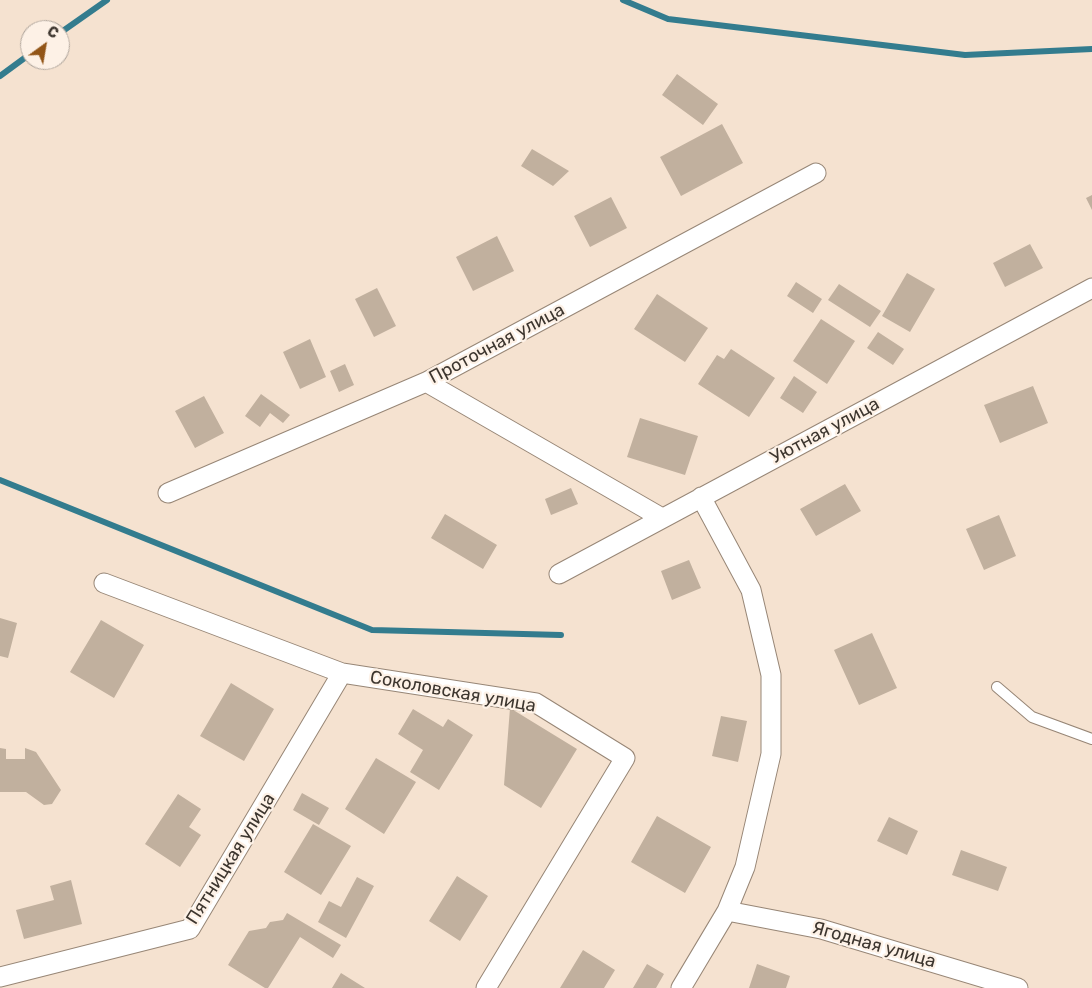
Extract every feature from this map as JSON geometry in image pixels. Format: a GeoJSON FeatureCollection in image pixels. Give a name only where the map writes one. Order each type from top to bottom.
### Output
{"type":"FeatureCollection","features":[{"type":"Feature","properties":{"kind":"street","name":"Проточная улица"},"geometry":{"type":"LineString","coordinates":[[168,493],[426,382],[816,173]]}},
{"type":"Feature","properties":{"kind":"street","name":"Уютная улица"},"geometry":{"type":"LineString","coordinates":[[558,574],[1092,288]]}},
{"type":"Feature","properties":{"kind":"street"},"geometry":{"type":"LineString","coordinates":[[426,382],[662,518]]}},
{"type":"Feature","properties":{"kind":"street"},"geometry":{"type":"LineString","coordinates":[[681,988],[727,911],[745,867],[771,754],[771,675],[751,590],[702,497]]}},
{"type":"Feature","properties":{"kind":"street","name":"Соколовская улица"},"geometry":{"type":"LineString","coordinates":[[104,583],[342,673],[536,703],[625,758],[486,988]]}},
{"type":"Feature","properties":{"kind":"street","name":"Пятницкая улица"},"geometry":{"type":"LineString","coordinates":[[0,977],[190,929],[342,673]]}},
{"type":"Feature","properties":{"kind":"street","name":"Ягодная улица"},"geometry":{"type":"LineString","coordinates":[[727,911],[821,929],[1018,988]]}},
{"type":"Feature","properties":{"kind":"lane"},"geometry":{"type":"LineString","coordinates":[[997,687],[1032,716],[1092,739]]}},
{"type":"Feature","properties":{"kind":"building"},"geometry":{"type":"Polygon","coordinates":[[[677,74],[718,104],[703,125],[662,95],[677,74]]]}},
{"type":"Feature","properties":{"kind":"building"},"geometry":{"type":"Polygon","coordinates":[[[722,124],[743,163],[681,196],[660,157],[722,124]]]}},
{"type":"Feature","properties":{"kind":"building"},"geometry":{"type":"Polygon","coordinates":[[[532,149],[569,171],[553,186],[521,166],[532,149]]]}},
{"type":"Feature","properties":{"kind":"building"},"geometry":{"type":"Polygon","coordinates":[[[1092,195],[1092,210],[1086,198],[1092,195]]]}},
{"type":"Feature","properties":{"kind":"building"},"geometry":{"type":"Polygon","coordinates":[[[611,197],[627,228],[590,247],[574,216],[611,197]]]}},
{"type":"Feature","properties":{"kind":"building"},"geometry":{"type":"Polygon","coordinates":[[[497,236],[514,271],[473,291],[456,257],[497,236]]]}},
{"type":"Feature","properties":{"kind":"building"},"geometry":{"type":"Polygon","coordinates":[[[1030,244],[1043,268],[1005,287],[993,263],[1030,244]]]}},
{"type":"Feature","properties":{"kind":"building"},"geometry":{"type":"Polygon","coordinates":[[[907,273],[935,289],[910,332],[882,316],[907,273]]]}},
{"type":"Feature","properties":{"kind":"building"},"geometry":{"type":"Polygon","coordinates":[[[796,282],[822,299],[813,313],[787,296],[796,282]]]}},
{"type":"Feature","properties":{"kind":"building"},"geometry":{"type":"Polygon","coordinates":[[[839,284],[881,311],[870,327],[828,300],[839,284]]]}},
{"type":"Feature","properties":{"kind":"building"},"geometry":{"type":"Polygon","coordinates":[[[377,288],[396,326],[374,337],[355,299],[377,288]]]}},
{"type":"Feature","properties":{"kind":"building"},"geometry":{"type":"Polygon","coordinates":[[[657,294],[708,328],[685,362],[634,329],[657,294]]]}},
{"type":"Feature","properties":{"kind":"building"},"geometry":{"type":"Polygon","coordinates":[[[821,319],[855,341],[827,384],[793,361],[821,319]]]}},
{"type":"Feature","properties":{"kind":"building"},"geometry":{"type":"Polygon","coordinates":[[[878,332],[904,349],[893,365],[867,348],[878,332]]]}},
{"type":"Feature","properties":{"kind":"building"},"geometry":{"type":"Polygon","coordinates":[[[310,339],[326,377],[300,389],[283,352],[310,339]]]}},
{"type":"Feature","properties":{"kind":"building"},"geometry":{"type":"Polygon","coordinates":[[[731,349],[775,378],[749,417],[698,384],[717,355],[724,359],[731,349]]]}},
{"type":"Feature","properties":{"kind":"building"},"geometry":{"type":"Polygon","coordinates":[[[345,364],[354,385],[339,392],[330,371],[345,364]]]}},
{"type":"Feature","properties":{"kind":"building"},"geometry":{"type":"Polygon","coordinates":[[[794,376],[817,392],[803,413],[780,398],[794,376]]]}},
{"type":"Feature","properties":{"kind":"building"},"geometry":{"type":"Polygon","coordinates":[[[1033,386],[1048,423],[1000,443],[984,405],[1033,386]]]}},
{"type":"Feature","properties":{"kind":"building"},"geometry":{"type":"Polygon","coordinates":[[[261,394],[290,415],[283,423],[270,413],[260,427],[245,416],[261,394]]]}},
{"type":"Feature","properties":{"kind":"building"},"geometry":{"type":"Polygon","coordinates":[[[204,396],[224,433],[195,448],[175,411],[204,396]]]}},
{"type":"Feature","properties":{"kind":"building"},"geometry":{"type":"Polygon","coordinates":[[[640,418],[698,436],[685,475],[627,457],[640,418]]]}},
{"type":"Feature","properties":{"kind":"building"},"geometry":{"type":"Polygon","coordinates":[[[845,484],[861,511],[816,536],[800,509],[845,484]]]}},
{"type":"Feature","properties":{"kind":"building"},"geometry":{"type":"Polygon","coordinates":[[[571,488],[578,504],[551,515],[545,499],[571,488]]]}},
{"type":"Feature","properties":{"kind":"building"},"geometry":{"type":"Polygon","coordinates":[[[445,514],[497,545],[483,569],[431,538],[445,514]]]}},
{"type":"Feature","properties":{"kind":"building"},"geometry":{"type":"Polygon","coordinates":[[[999,515],[1016,556],[984,570],[966,529],[999,515]]]}},
{"type":"Feature","properties":{"kind":"building"},"geometry":{"type":"Polygon","coordinates":[[[689,560],[701,588],[672,600],[661,571],[689,560]]]}},
{"type":"Feature","properties":{"kind":"building"},"geometry":{"type":"Polygon","coordinates":[[[0,618],[17,623],[8,658],[0,656],[0,618]]]}},
{"type":"Feature","properties":{"kind":"building"},"geometry":{"type":"Polygon","coordinates":[[[101,620],[144,645],[114,698],[70,672],[101,620]]]}},
{"type":"Feature","properties":{"kind":"building"},"geometry":{"type":"Polygon","coordinates":[[[872,633],[897,688],[859,705],[834,650],[872,633]]]}},
{"type":"Feature","properties":{"kind":"building"},"geometry":{"type":"Polygon","coordinates":[[[231,683],[274,709],[244,761],[200,736],[231,683]]]}},
{"type":"Feature","properties":{"kind":"building"},"geometry":{"type":"Polygon","coordinates":[[[510,708],[577,749],[541,808],[504,785],[510,708]]]}},
{"type":"Feature","properties":{"kind":"building"},"geometry":{"type":"Polygon","coordinates":[[[413,709],[443,727],[448,719],[473,735],[439,790],[410,772],[423,750],[398,734],[413,709]]]}},
{"type":"Feature","properties":{"kind":"building"},"geometry":{"type":"Polygon","coordinates":[[[721,716],[747,721],[738,762],[712,756],[721,716]]]}},
{"type":"Feature","properties":{"kind":"building"},"geometry":{"type":"Polygon","coordinates":[[[0,748],[6,749],[6,759],[25,759],[25,748],[36,752],[61,790],[52,804],[44,805],[26,792],[0,792],[0,748]]]}},
{"type":"Feature","properties":{"kind":"building"},"geometry":{"type":"Polygon","coordinates":[[[376,758],[416,782],[384,834],[345,809],[376,758]]]}},
{"type":"Feature","properties":{"kind":"building"},"geometry":{"type":"Polygon","coordinates":[[[302,793],[329,808],[319,825],[293,810],[302,793]]]}},
{"type":"Feature","properties":{"kind":"building"},"geometry":{"type":"Polygon","coordinates":[[[178,794],[201,809],[189,827],[201,835],[180,867],[145,844],[178,794]]]}},
{"type":"Feature","properties":{"kind":"building"},"geometry":{"type":"Polygon","coordinates":[[[657,816],[711,847],[685,893],[631,862],[657,816]]]}},
{"type":"Feature","properties":{"kind":"building"},"geometry":{"type":"Polygon","coordinates":[[[889,817],[918,831],[907,855],[877,841],[889,817]]]}},
{"type":"Feature","properties":{"kind":"building"},"geometry":{"type":"Polygon","coordinates":[[[313,824],[351,846],[321,895],[284,872],[313,824]]]}},
{"type":"Feature","properties":{"kind":"building"},"geometry":{"type":"Polygon","coordinates":[[[961,850],[1007,867],[998,891],[952,875],[961,850]]]}},
{"type":"Feature","properties":{"kind":"building"},"geometry":{"type":"Polygon","coordinates":[[[457,876],[488,896],[460,941],[429,921],[457,876]]]}},
{"type":"Feature","properties":{"kind":"building"},"geometry":{"type":"Polygon","coordinates":[[[357,877],[374,886],[346,938],[318,922],[329,901],[341,907],[357,877]]]}},
{"type":"Feature","properties":{"kind":"building"},"geometry":{"type":"Polygon","coordinates":[[[71,880],[82,924],[24,939],[16,910],[54,900],[50,886],[71,880]]]}},
{"type":"Feature","properties":{"kind":"building"},"geometry":{"type":"Polygon","coordinates":[[[287,913],[341,945],[333,958],[300,937],[268,988],[228,965],[249,931],[266,928],[270,922],[283,920],[287,913]]]}},
{"type":"Feature","properties":{"kind":"building"},"geometry":{"type":"Polygon","coordinates":[[[583,950],[615,970],[604,988],[560,988],[583,950]]]}},
{"type":"Feature","properties":{"kind":"building"},"geometry":{"type":"Polygon","coordinates":[[[647,964],[664,974],[656,988],[633,988],[647,964]]]}},
{"type":"Feature","properties":{"kind":"building"},"geometry":{"type":"Polygon","coordinates":[[[757,964],[790,976],[786,988],[749,988],[757,964]]]}},
{"type":"Feature","properties":{"kind":"building"},"geometry":{"type":"Polygon","coordinates":[[[341,973],[365,988],[332,988],[341,973]]]}},
{"type":"Feature","properties":{"kind":"waterway"},"geometry":{"type":"LineString","coordinates":[[70,26],[107,0]]}},
{"type":"Feature","properties":{"kind":"waterway"},"geometry":{"type":"LineString","coordinates":[[623,0],[668,19],[965,55],[1092,49]]}},
{"type":"Feature","properties":{"kind":"waterway"},"geometry":{"type":"LineString","coordinates":[[0,76],[20,61]]}},
{"type":"Feature","properties":{"kind":"waterway"},"geometry":{"type":"LineString","coordinates":[[0,480],[372,630],[561,635]]}}]}
